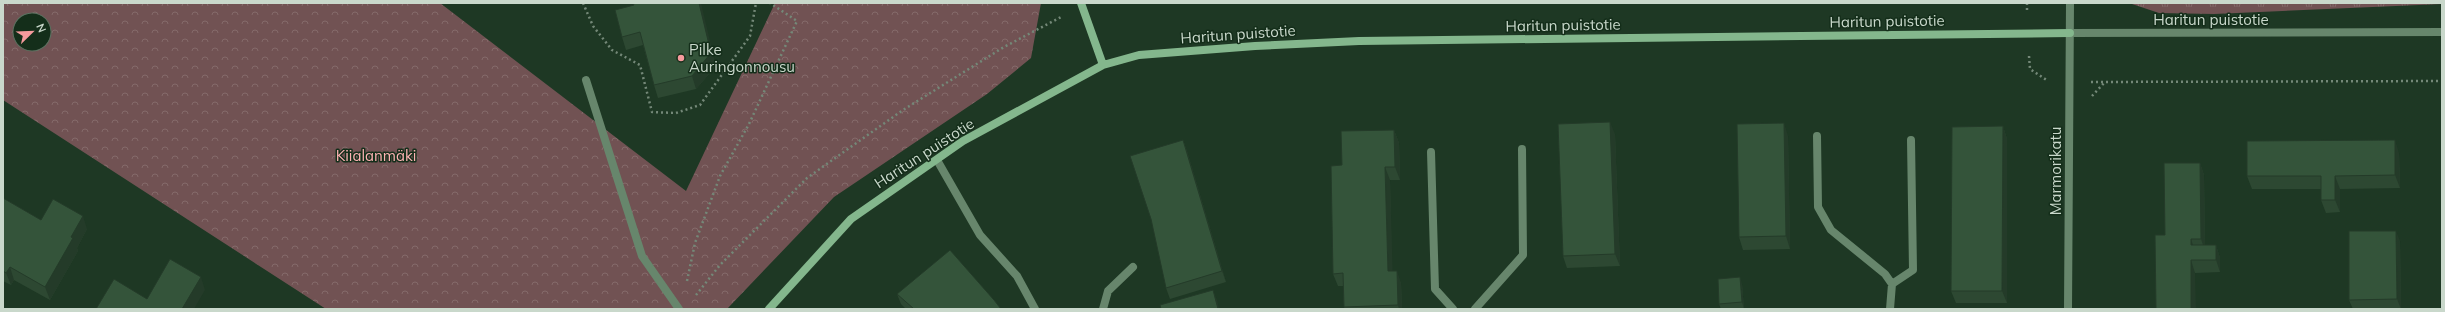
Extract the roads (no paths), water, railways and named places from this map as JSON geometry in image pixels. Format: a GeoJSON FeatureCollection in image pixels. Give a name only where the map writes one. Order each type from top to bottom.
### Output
{"type":"FeatureCollection","features":[{"type":"Feature","properties":{"kind":"street","name":"Marmorikatu"},"geometry":{"type":"LineString","coordinates":[[2068,309],[2070,3]]}},
{"type":"Feature","properties":{"kind":"street"},"geometry":{"type":"LineString","coordinates":[[1082,5],[1103,65]]}},
{"type":"Feature","properties":{"kind":"street","name":"Haritun puistotie"},"geometry":{"type":"LineString","coordinates":[[769,309],[851,219],[963,141],[1103,65],[1139,56],[1255,46],[1359,41],[2027,33],[2442,32]]}},
{"type":"Feature","properties":{"kind":"street"},"geometry":{"type":"LineString","coordinates":[[586,80],[642,256],[679,309]]}},
{"type":"Feature","properties":{"kind":"street"},"geometry":{"type":"LineString","coordinates":[[1817,136],[1818,208],[1831,230],[1885,274],[1892,284],[1890,309]]}},
{"type":"Feature","properties":{"kind":"street"},"geometry":{"type":"LineString","coordinates":[[1892,284],[1913,270],[1910,140]]}},
{"type":"Feature","properties":{"kind":"street"},"geometry":{"type":"LineString","coordinates":[[1475,309],[1523,255],[1522,150]]}},
{"type":"Feature","properties":{"kind":"street"},"geometry":{"type":"LineString","coordinates":[[1431,152],[1435,289],[1453,309]]}},
{"type":"Feature","properties":{"kind":"street"},"geometry":{"type":"LineString","coordinates":[[936,160],[980,235],[1017,276],[1035,309]]}},
{"type":"Feature","properties":{"kind":"street"},"geometry":{"type":"LineString","coordinates":[[1103,309],[1108,291],[1133,267]]}},
{"type":"Feature","properties":{"kind":"place","name":"Pilke Auringonnousu"},"geometry":{"type":"Point","coordinates":[681,58]}},
{"type":"Feature","properties":{"kind":"park label","name":"Kiialanmäki"},"geometry":{"type":"Point","coordinates":[376,155]}}]}
